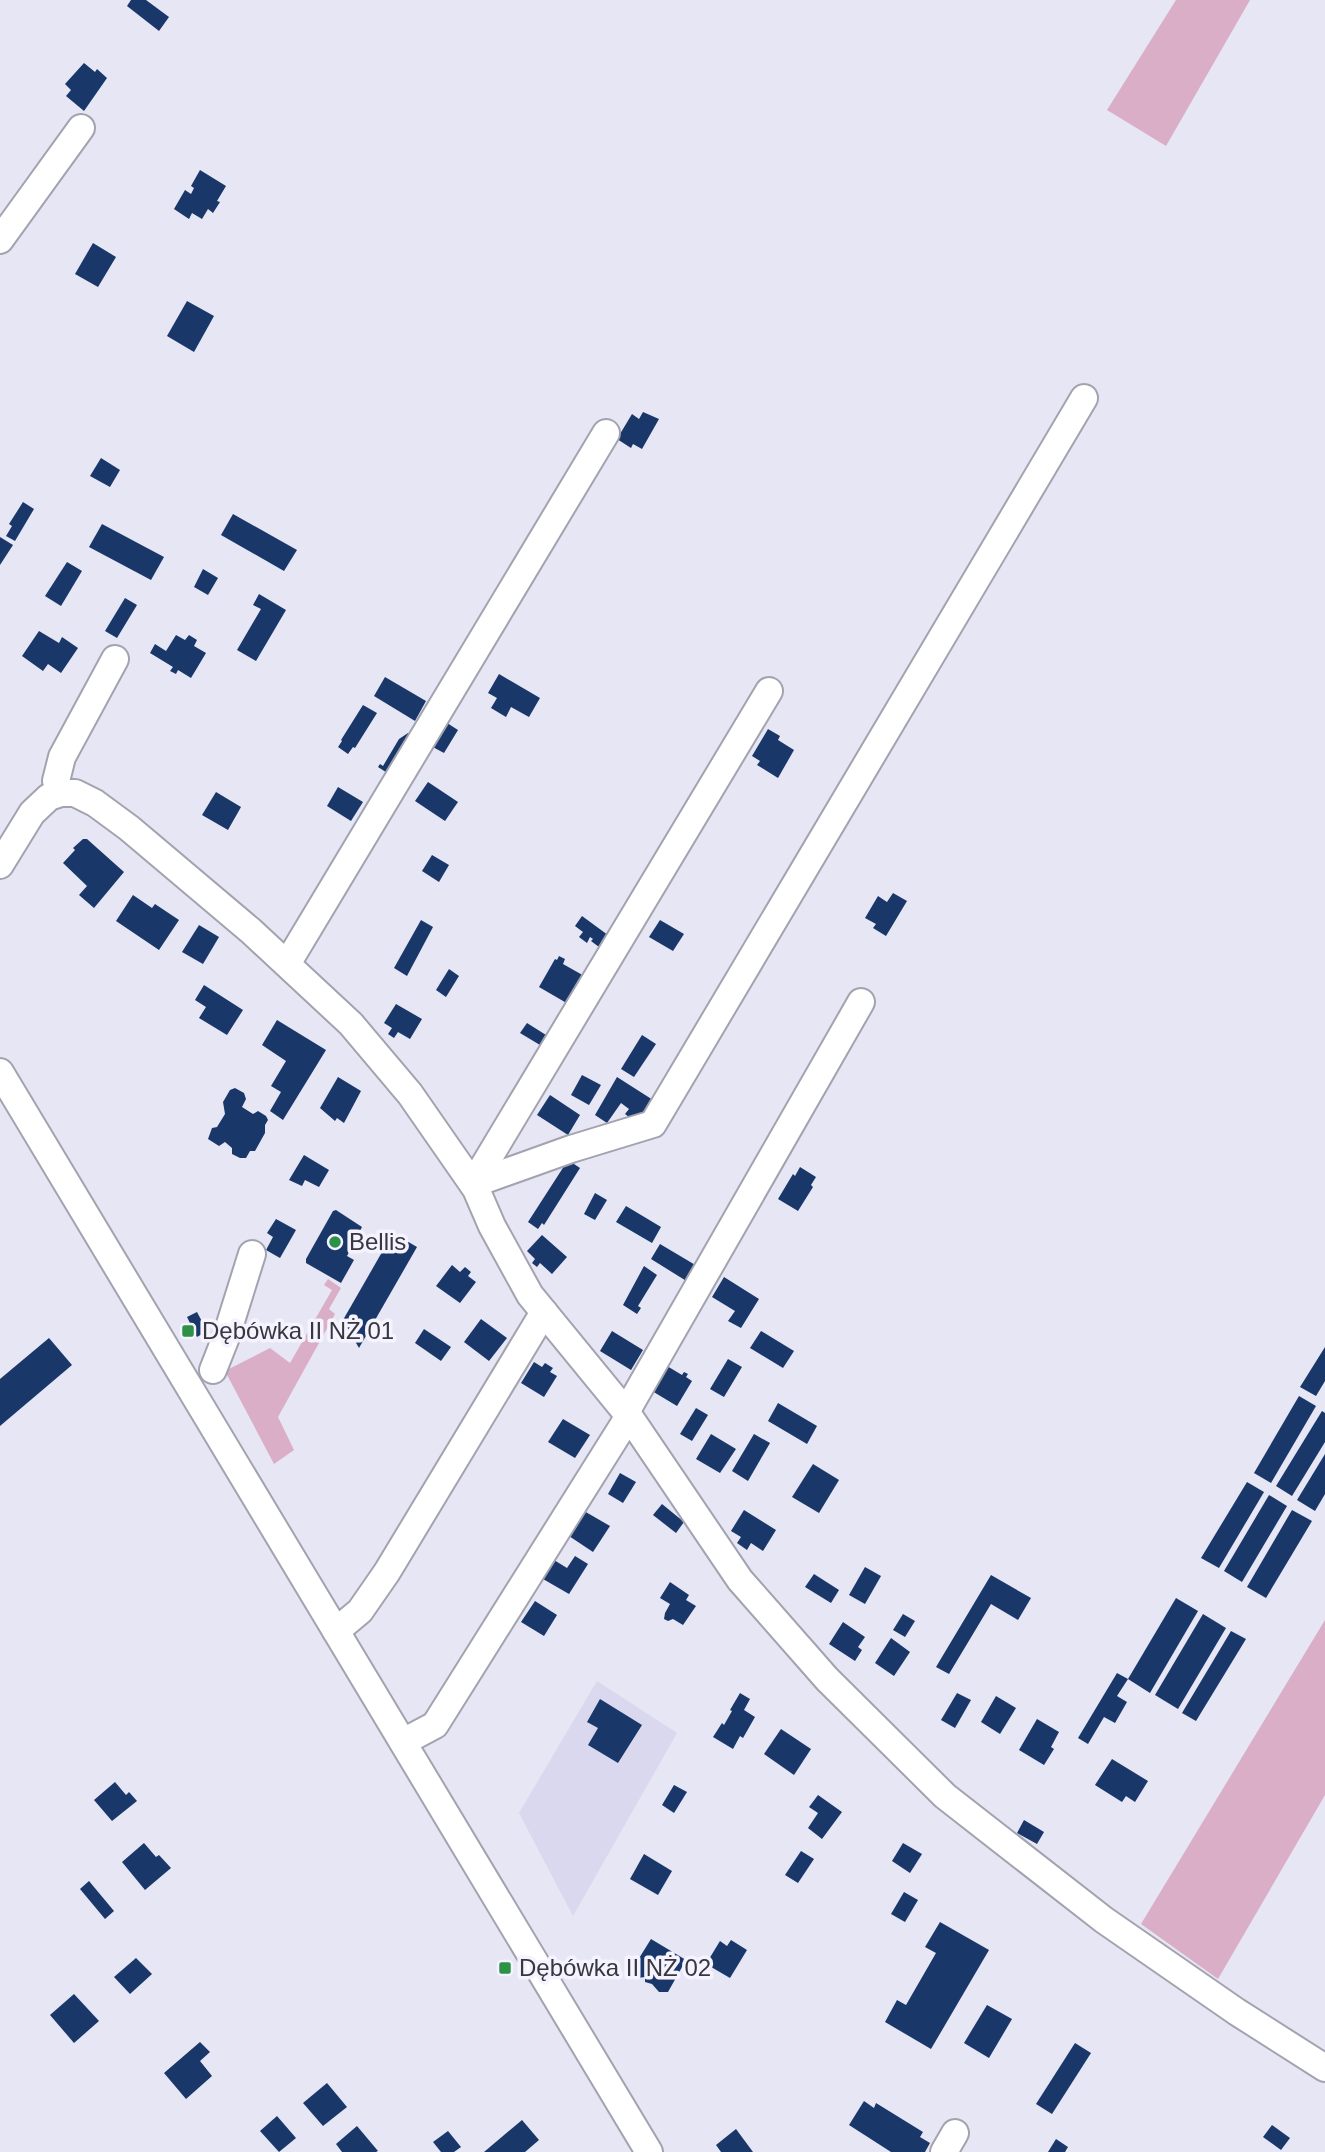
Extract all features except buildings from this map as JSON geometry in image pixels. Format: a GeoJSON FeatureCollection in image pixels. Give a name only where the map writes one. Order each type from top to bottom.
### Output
{"type":"FeatureCollection","features":[{"type":"Feature","properties":{"kind":"street"},"geometry":{"type":"LineString","coordinates":[[0,240],[80,128]]}},
{"type":"Feature","properties":{"kind":"street"},"geometry":{"type":"LineString","coordinates":[[473,1184],[571,1149],[653,1124],[1084,398]]}},
{"type":"Feature","properties":{"kind":"street"},"geometry":{"type":"LineString","coordinates":[[287,964],[606,433]]}},
{"type":"Feature","properties":{"kind":"street"},"geometry":{"type":"LineString","coordinates":[[61,793],[56,781],[62,757],[115,659]]}},
{"type":"Feature","properties":{"kind":"street"},"geometry":{"type":"LineString","coordinates":[[473,1184],[769,691]]}},
{"type":"Feature","properties":{"kind":"street"},"geometry":{"type":"LineString","coordinates":[[0,865],[32,813],[49,797],[61,793],[75,793],[95,803],[129,828],[287,964],[360,1034],[410,1094],[473,1184],[492,1226],[530,1295],[627,1414],[740,1580],[827,1679],[945,1796],[1104,1920],[1237,2012],[1325,2068]]}},
{"type":"Feature","properties":{"kind":"street"},"geometry":{"type":"LineString","coordinates":[[403,1742],[435,1726],[627,1414],[861,1002]]}},
{"type":"Feature","properties":{"kind":"street"},"geometry":{"type":"LineString","coordinates":[[0,1072],[649,2152]]}},
{"type":"Feature","properties":{"kind":"street"},"geometry":{"type":"LineString","coordinates":[[213,1370],[252,1254]]}},
{"type":"Feature","properties":{"kind":"street"},"geometry":{"type":"LineString","coordinates":[[336,1631],[360,1611],[387,1572],[544,1312]]}},
{"type":"Feature","properties":{"kind":"shaded area"},"geometry":{"type":"Polygon","coordinates":[[[1176,0],[1250,0],[1166,146],[1107,110],[1176,0]]]}},
{"type":"Feature","properties":{"kind":"shaded area"},"geometry":{"type":"Polygon","coordinates":[[[328,1279],[341,1288],[329,1309],[335,1314],[278,1417],[294,1450],[274,1464],[225,1371],[270,1348],[290,1363],[332,1290],[324,1285],[328,1279]]]}},
{"type":"Feature","properties":{"kind":"shaded area"},"geometry":{"type":"Polygon","coordinates":[[[1325,1620],[1325,1795],[1218,1979],[1141,1924],[1325,1620]]]}},
{"type":"Feature","properties":{"kind":"shaded area"},"geometry":{"type":"Polygon","coordinates":[[[597,1681],[677,1733],[573,1916],[519,1813],[597,1681]]]}},
{"type":"Feature","properties":{"kind":"place","name":"Bellis"},"geometry":{"type":"Point","coordinates":[335,1242]}},
{"type":"Feature","properties":{"kind":"place","name":"Dębówka II NŻ 01"},"geometry":{"type":"Point","coordinates":[188,1331]}},
{"type":"Feature","properties":{"kind":"place","name":"Dębówka II NŻ 02"},"geometry":{"type":"Point","coordinates":[505,1968]}}]}
